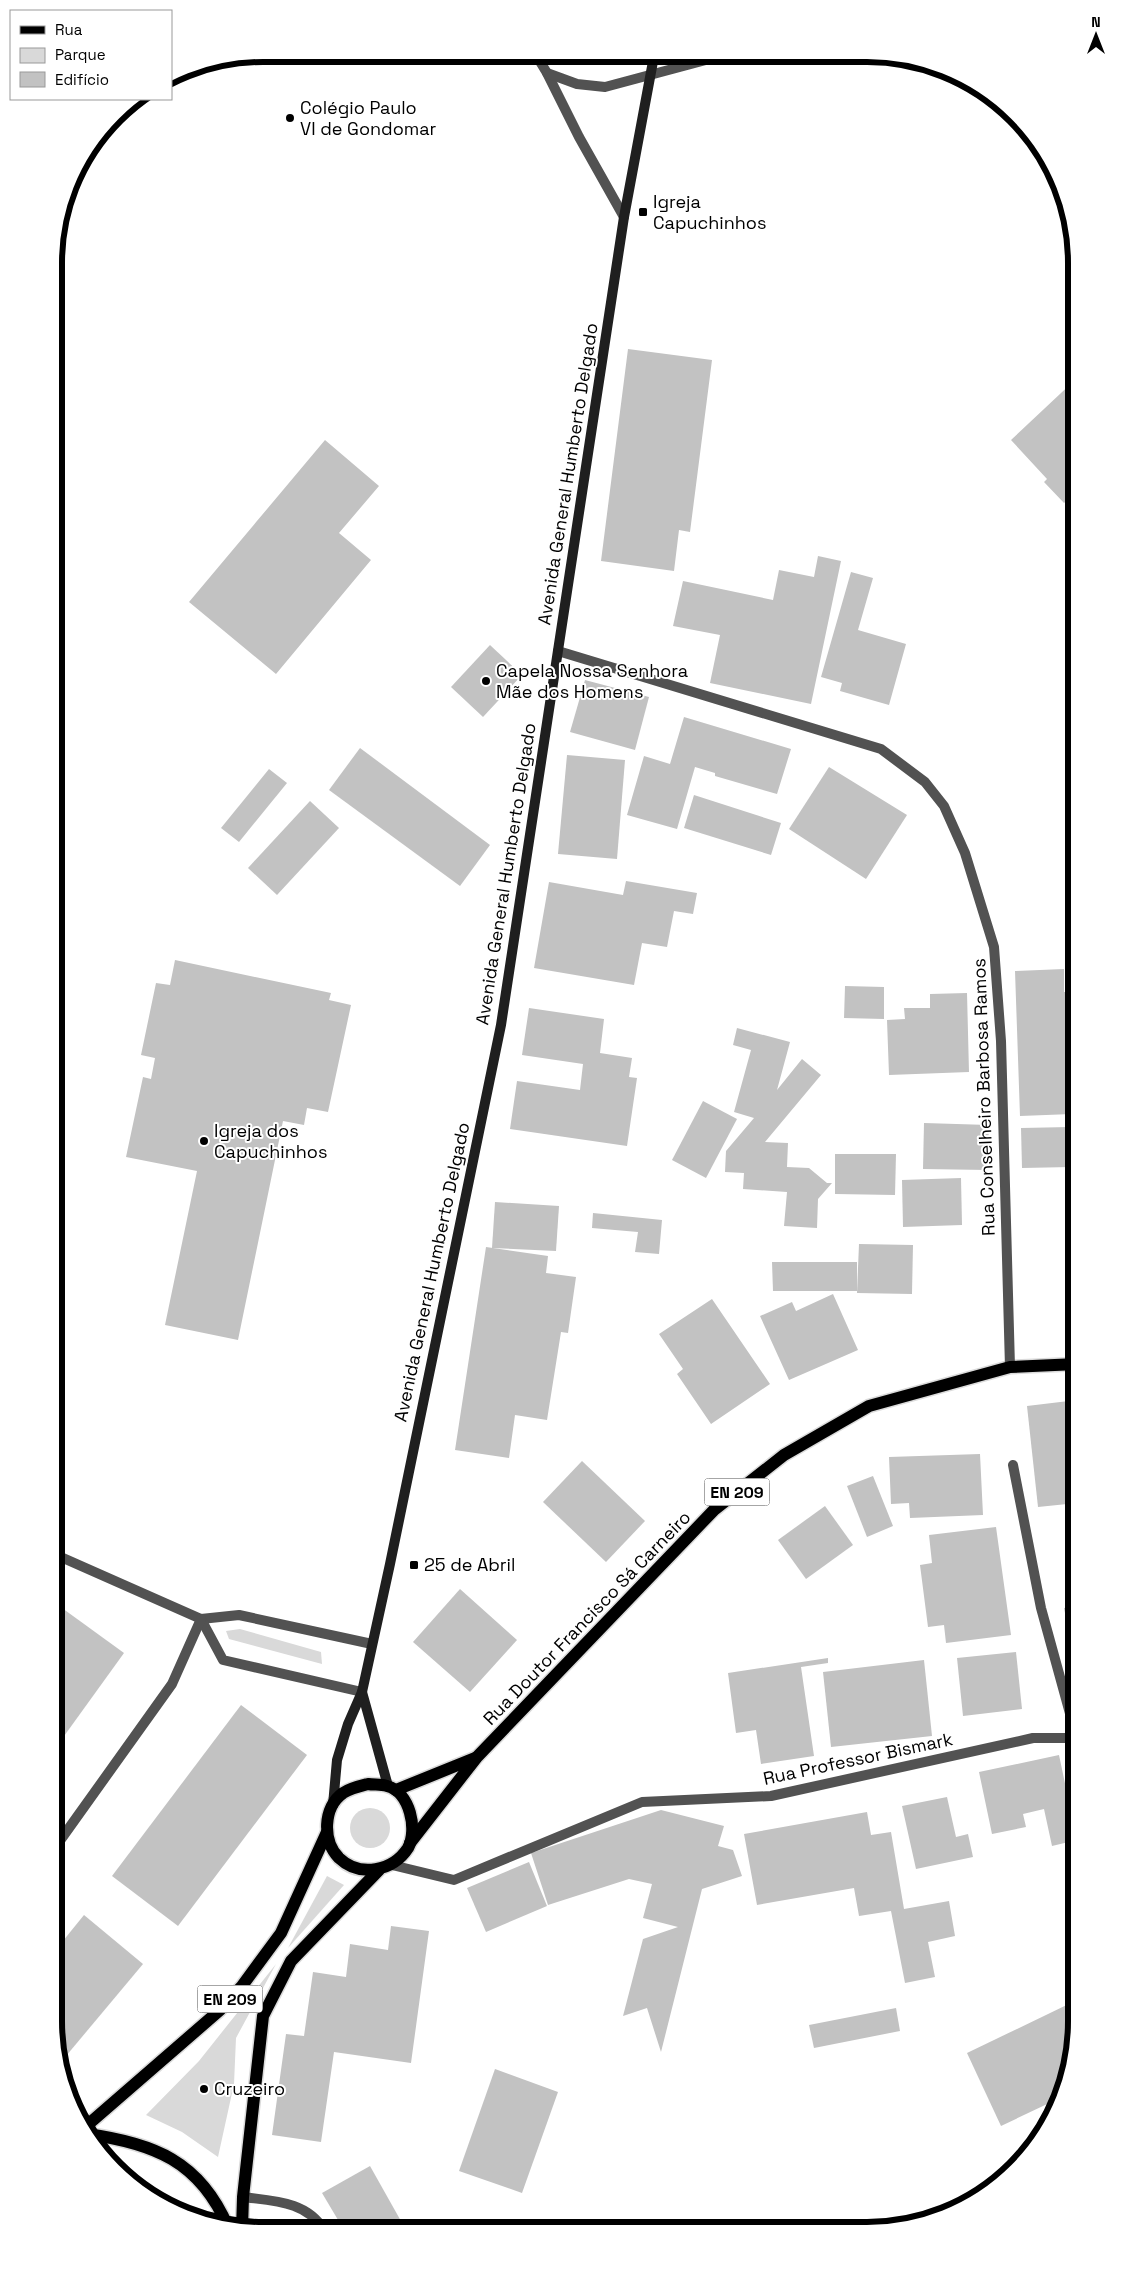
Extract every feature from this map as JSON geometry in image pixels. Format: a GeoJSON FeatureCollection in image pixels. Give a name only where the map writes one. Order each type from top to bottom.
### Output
{"type":"FeatureCollection","features":[{"type":"Feature","properties":{"kind":"main road","name":"Rua Doutor Francisco Sá Carneiro"},"geometry":{"type":"LineString","coordinates":[[410,1843],[477,1757],[714,1510],[784,1455],[869,1406],[1010,1367],[1068,1364]]}},
{"type":"Feature","properties":{"kind":"main road","name":"Rua Doutor Francisco Sá Carneiro"},"geometry":{"type":"LineString","coordinates":[[392,1788],[477,1757]]}},
{"type":"Feature","properties":{"kind":"main road"},"geometry":{"type":"LineString","coordinates":[[333,1805],[342,1794],[355,1787],[368,1784],[392,1788]]}},
{"type":"Feature","properties":{"kind":"main road","name":"Avenida General Humberto Delgado"},"geometry":{"type":"LineString","coordinates":[[392,1788],[412,1815],[413,1829],[410,1843]]}},
{"type":"Feature","properties":{"kind":"main road","name":"Avenida General Humberto Delgado"},"geometry":{"type":"LineString","coordinates":[[327,1832],[328,1818],[333,1805]]}},
{"type":"Feature","properties":{"kind":"main road"},"geometry":{"type":"LineString","coordinates":[[327,1832],[331,1846],[339,1858],[350,1866],[364,1870],[378,1870],[392,1865],[403,1856],[410,1843]]}},
{"type":"Feature","properties":{"kind":"main road","name":"EN 209"},"geometry":{"type":"LineString","coordinates":[[90,2123],[220,2010],[242,1986],[280,1933],[327,1832]]}},
{"type":"Feature","properties":{"kind":"main road"},"geometry":{"type":"LineString","coordinates":[[242,2221],[243,2197],[263,2016],[291,1961],[378,1870]]}},
{"type":"Feature","properties":{"kind":"main road"},"geometry":{"type":"LineString","coordinates":[[98,2136],[130,2141],[155,2150],[182,2164],[201,2182],[223,2219]]}},
{"type":"Feature","properties":{"kind":"street"},"geometry":{"type":"LineString","coordinates":[[540,62],[579,137],[624,216]]}},
{"type":"Feature","properties":{"kind":"street","name":"Avenida General Humberto Delgado"},"geometry":{"type":"LineString","coordinates":[[333,1805],[337,1760],[348,1724],[362,1692],[501,1025],[624,216],[653,62]]}},
{"type":"Feature","properties":{"kind":"street"},"geometry":{"type":"LineString","coordinates":[[547,73],[577,84],[605,88],[697,62]]}},
{"type":"Feature","properties":{"kind":"street","name":"Rua Conselheiro Barbosa Ramos"},"geometry":{"type":"LineString","coordinates":[[558,651],[881,749],[925,782],[944,806],[965,853],[994,947],[1001,1041],[1010,1367]]}},
{"type":"Feature","properties":{"kind":"street"},"geometry":{"type":"LineString","coordinates":[[1013,1465],[1041,1608],[1068,1706]]}},
{"type":"Feature","properties":{"kind":"street"},"geometry":{"type":"LineString","coordinates":[[62,1558],[201,1619],[239,1614],[372,1644]]}},
{"type":"Feature","properties":{"kind":"street"},"geometry":{"type":"LineString","coordinates":[[201,1619],[223,1660],[362,1692]]}},
{"type":"Feature","properties":{"kind":"street"},"geometry":{"type":"LineString","coordinates":[[62,1838],[172,1684],[201,1619]]}},
{"type":"Feature","properties":{"kind":"street","name":"Avenida General Humberto Delgado"},"geometry":{"type":"LineString","coordinates":[[362,1692],[392,1788]]}},
{"type":"Feature","properties":{"kind":"street","name":"Rua Professor Bismark"},"geometry":{"type":"LineString","coordinates":[[392,1865],[454,1880],[642,1802],[771,1796],[1033,1738],[1068,1738]]}},
{"type":"Feature","properties":{"kind":"street"},"geometry":{"type":"LineString","coordinates":[[243,2197],[282,2202],[304,2209],[316,2222]]}},
{"type":"Feature","properties":{"kind":"green space"},"geometry":{"type":"Polygon","coordinates":[[[240,1629],[321,1652],[322,1664],[229,1639],[226,1631],[240,1629]]]}},
{"type":"Feature","properties":{"kind":"green space"},"geometry":{"type":"Polygon","coordinates":[[[374,1808],[381,1811],[387,1817],[390,1828],[389,1836],[381,1845],[374,1848],[366,1848],[359,1845],[351,1836],[350,1824],[353,1817],[362,1809],[374,1808]]]}},
{"type":"Feature","properties":{"kind":"green space"},"geometry":{"type":"Polygon","coordinates":[[[327,1876],[344,1885],[288,1948],[327,1876]]]}},
{"type":"Feature","properties":{"kind":"green space"},"geometry":{"type":"Polygon","coordinates":[[[276,1964],[236,2038],[234,2084],[218,2157],[182,2132],[146,2115],[199,2061],[276,1964]]]}},
{"type":"Feature","properties":{"kind":"building"},"geometry":{"type":"Polygon","coordinates":[[[628,349],[712,360],[690,532],[679,530],[674,571],[601,561],[628,349]]]}},
{"type":"Feature","properties":{"kind":"building"},"geometry":{"type":"Polygon","coordinates":[[[1068,386],[1068,499],[1064,503],[1044,482],[1047,479],[1011,440],[1068,386]]]}},
{"type":"Feature","properties":{"kind":"building"},"geometry":{"type":"Polygon","coordinates":[[[325,440],[379,486],[339,533],[371,560],[276,674],[189,602],[325,440]]]}},
{"type":"Feature","properties":{"kind":"building"},"geometry":{"type":"Polygon","coordinates":[[[818,556],[841,561],[811,704],[710,683],[720,635],[673,626],[683,581],[773,600],[779,570],[814,577],[818,556]]]}},
{"type":"Feature","properties":{"kind":"building"},"geometry":{"type":"Polygon","coordinates":[[[851,572],[873,578],[858,630],[906,644],[889,705],[840,691],[842,683],[821,677],[851,572]]]}},
{"type":"Feature","properties":{"kind":"building","name":"Capela Nossa Senhora Mãe dos Homens"},"geometry":{"type":"Polygon","coordinates":[[[490,645],[522,675],[483,717],[451,687],[490,645]]]}},
{"type":"Feature","properties":{"kind":"building"},"geometry":{"type":"Polygon","coordinates":[[[585,680],[649,697],[635,750],[570,732],[585,680]]]}},
{"type":"Feature","properties":{"kind":"building"},"geometry":{"type":"Polygon","coordinates":[[[684,717],[791,749],[777,794],[715,776],[715,773],[695,767],[677,829],[627,815],[644,756],[670,764],[684,717]]]}},
{"type":"Feature","properties":{"kind":"building"},"geometry":{"type":"Polygon","coordinates":[[[360,748],[490,845],[460,886],[329,790],[360,748]]]}},
{"type":"Feature","properties":{"kind":"building"},"geometry":{"type":"Polygon","coordinates":[[[567,755],[625,760],[617,859],[558,854],[567,755]]]}},
{"type":"Feature","properties":{"kind":"building"},"geometry":{"type":"Polygon","coordinates":[[[829,767],[907,815],[866,879],[789,829],[829,767]]]}},
{"type":"Feature","properties":{"kind":"building"},"geometry":{"type":"Polygon","coordinates":[[[269,769],[287,783],[239,842],[221,828],[269,769]]]}},
{"type":"Feature","properties":{"kind":"building"},"geometry":{"type":"Polygon","coordinates":[[[694,795],[781,823],[771,855],[684,828],[694,795]]]}},
{"type":"Feature","properties":{"kind":"building"},"geometry":{"type":"Polygon","coordinates":[[[310,801],[339,828],[277,895],[248,868],[310,801]]]}},
{"type":"Feature","properties":{"kind":"building"},"geometry":{"type":"Polygon","coordinates":[[[626,881],[697,893],[693,914],[674,911],[667,947],[642,943],[634,985],[534,968],[549,882],[623,895],[626,881]]]}},
{"type":"Feature","properties":{"kind":"building","name":"Igreja dos Capuchinhos"},"geometry":{"type":"Polygon","coordinates":[[[175,960],[331,993],[329,1000],[351,1005],[328,1112],[307,1108],[304,1125],[283,1121],[238,1340],[165,1325],[197,1171],[126,1157],[143,1077],[151,1079],[155,1058],[141,1055],[156,983],[170,985],[175,960]]]}},
{"type":"Feature","properties":{"kind":"building"},"geometry":{"type":"Polygon","coordinates":[[[1064,969],[1064,992],[1068,992],[1068,1114],[1020,1116],[1015,971],[1064,969]]]}},
{"type":"Feature","properties":{"kind":"building"},"geometry":{"type":"Polygon","coordinates":[[[845,986],[884,987],[884,1019],[844,1018],[845,986]]]}},
{"type":"Feature","properties":{"kind":"building"},"geometry":{"type":"Polygon","coordinates":[[[967,993],[969,1072],[889,1075],[887,1020],[905,1019],[904,1008],[930,1008],[930,994],[967,993]]]}},
{"type":"Feature","properties":{"kind":"building"},"geometry":{"type":"Polygon","coordinates":[[[529,1008],[604,1019],[600,1053],[632,1058],[629,1077],[637,1078],[627,1146],[510,1129],[517,1081],[580,1090],[583,1064],[522,1055],[529,1008]]]}},
{"type":"Feature","properties":{"kind":"building"},"geometry":{"type":"Polygon","coordinates":[[[737,1028],[790,1042],[777,1090],[802,1059],[821,1075],[765,1142],[788,1143],[787,1167],[809,1168],[827,1183],[832,1183],[818,1199],[817,1228],[784,1226],[787,1192],[743,1189],[744,1173],[725,1172],[726,1151],[754,1118],[734,1112],[751,1050],[733,1045],[737,1028]]]}},
{"type":"Feature","properties":{"kind":"building"},"geometry":{"type":"Polygon","coordinates":[[[703,1101],[737,1119],[706,1178],[672,1160],[703,1101]]]}},
{"type":"Feature","properties":{"kind":"building"},"geometry":{"type":"Polygon","coordinates":[[[924,1123],[989,1125],[987,1170],[923,1169],[924,1123]]]}},
{"type":"Feature","properties":{"kind":"building"},"geometry":{"type":"Polygon","coordinates":[[[1068,1127],[1068,1167],[1022,1168],[1021,1128],[1068,1127]]]}},
{"type":"Feature","properties":{"kind":"building"},"geometry":{"type":"Polygon","coordinates":[[[835,1154],[896,1154],[895,1195],[835,1194],[835,1154]]]}},
{"type":"Feature","properties":{"kind":"building"},"geometry":{"type":"Polygon","coordinates":[[[961,1178],[962,1225],[903,1227],[902,1180],[961,1178]]]}},
{"type":"Feature","properties":{"kind":"building"},"geometry":{"type":"Polygon","coordinates":[[[495,1202],[559,1206],[556,1251],[492,1248],[495,1202]]]}},
{"type":"Feature","properties":{"kind":"building"},"geometry":{"type":"Polygon","coordinates":[[[1067,1211],[1068,1211],[1068,1257],[1066,1257],[1067,1211]]]}},
{"type":"Feature","properties":{"kind":"building"},"geometry":{"type":"Polygon","coordinates":[[[593,1213],[662,1220],[659,1254],[635,1252],[638,1232],[592,1228],[593,1213]]]}},
{"type":"Feature","properties":{"kind":"building"},"geometry":{"type":"Polygon","coordinates":[[[859,1244],[913,1245],[912,1294],[857,1293],[859,1244]]]}},
{"type":"Feature","properties":{"kind":"building"},"geometry":{"type":"Polygon","coordinates":[[[486,1247],[548,1256],[546,1273],[576,1277],[568,1333],[561,1332],[547,1420],[515,1415],[509,1458],[455,1450],[486,1247]]]}},
{"type":"Feature","properties":{"kind":"building"},"geometry":{"type":"Polygon","coordinates":[[[772,1262],[857,1262],[857,1291],[773,1291],[772,1262]]]}},
{"type":"Feature","properties":{"kind":"building"},"geometry":{"type":"Polygon","coordinates":[[[833,1294],[858,1350],[789,1380],[760,1316],[792,1302],[796,1311],[833,1294]]]}},
{"type":"Feature","properties":{"kind":"building"},"geometry":{"type":"Polygon","coordinates":[[[712,1299],[770,1384],[711,1424],[677,1374],[683,1369],[659,1334],[712,1299]]]}},
{"type":"Feature","properties":{"kind":"building"},"geometry":{"type":"Polygon","coordinates":[[[1068,1401],[1068,1504],[1038,1507],[1027,1406],[1068,1401]]]}},
{"type":"Feature","properties":{"kind":"building"},"geometry":{"type":"Polygon","coordinates":[[[980,1454],[983,1515],[910,1518],[909,1503],[891,1504],[889,1457],[980,1454]]]}},
{"type":"Feature","properties":{"kind":"building"},"geometry":{"type":"Polygon","coordinates":[[[582,1461],[645,1521],[606,1562],[543,1502],[582,1461]]]}},
{"type":"Feature","properties":{"kind":"building"},"geometry":{"type":"Polygon","coordinates":[[[873,1476],[893,1526],[867,1537],[847,1486],[873,1476]]]}},
{"type":"Feature","properties":{"kind":"building"},"geometry":{"type":"Polygon","coordinates":[[[825,1506],[853,1545],[806,1579],[778,1540],[825,1506]]]}},
{"type":"Feature","properties":{"kind":"building"},"geometry":{"type":"Polygon","coordinates":[[[996,1527],[1011,1635],[946,1643],[944,1625],[928,1627],[920,1565],[932,1563],[929,1535],[996,1527]]]}},
{"type":"Feature","properties":{"kind":"building"},"geometry":{"type":"Polygon","coordinates":[[[460,1589],[517,1640],[470,1692],[413,1642],[460,1589]]]}},
{"type":"Feature","properties":{"kind":"building"},"geometry":{"type":"Polygon","coordinates":[[[1068,1607],[1068,1628],[1064,1608],[1068,1607]]]}},
{"type":"Feature","properties":{"kind":"building"},"geometry":{"type":"Polygon","coordinates":[[[62,1608],[124,1653],[62,1739],[62,1608]]]}},
{"type":"Feature","properties":{"kind":"building"},"geometry":{"type":"Polygon","coordinates":[[[1016,1652],[1022,1709],[963,1716],[957,1658],[1016,1652]]]}},
{"type":"Feature","properties":{"kind":"building"},"geometry":{"type":"Polygon","coordinates":[[[828,1658],[828,1663],[801,1667],[814,1756],[761,1764],[756,1730],[736,1733],[728,1673],[828,1658]]]}},
{"type":"Feature","properties":{"kind":"building"},"geometry":{"type":"Polygon","coordinates":[[[924,1660],[932,1736],[831,1747],[823,1672],[924,1660]]]}},
{"type":"Feature","properties":{"kind":"building"},"geometry":{"type":"Polygon","coordinates":[[[241,1705],[307,1755],[178,1926],[112,1876],[241,1705]]]}},
{"type":"Feature","properties":{"kind":"building"},"geometry":{"type":"Polygon","coordinates":[[[1059,1755],[1068,1798],[1068,1842],[1052,1846],[1044,1809],[1023,1814],[1026,1827],[992,1834],[979,1772],[1059,1755]]]}},
{"type":"Feature","properties":{"kind":"building"},"geometry":{"type":"Polygon","coordinates":[[[947,1797],[956,1837],[968,1834],[973,1857],[916,1869],[902,1806],[947,1797]]]}},
{"type":"Feature","properties":{"kind":"building"},"geometry":{"type":"Polygon","coordinates":[[[661,1810],[724,1826],[718,1846],[733,1850],[742,1876],[702,1889],[661,2052],[647,2008],[623,2016],[643,1939],[678,1927],[643,1918],[652,1884],[629,1879],[548,1905],[531,1853],[661,1810]]]}},
{"type":"Feature","properties":{"kind":"building"},"geometry":{"type":"Polygon","coordinates":[[[867,1812],[871,1835],[891,1832],[904,1909],[949,1901],[955,1936],[928,1942],[935,1977],[905,1983],[891,1911],[859,1916],[854,1888],[757,1905],[744,1834],[867,1812]]]}},
{"type":"Feature","properties":{"kind":"building"},"geometry":{"type":"Polygon","coordinates":[[[529,1862],[547,1906],[486,1932],[467,1888],[529,1862]]]}},
{"type":"Feature","properties":{"kind":"building"},"geometry":{"type":"Polygon","coordinates":[[[84,1915],[143,1964],[65,2057],[62,2021],[62,1942],[84,1915]]]}},
{"type":"Feature","properties":{"kind":"building"},"geometry":{"type":"Polygon","coordinates":[[[391,1926],[429,1931],[411,2063],[334,2052],[321,2142],[272,2135],[286,2034],[304,2036],[313,1972],[346,1977],[350,1944],[388,1950],[391,1926]]]}},
{"type":"Feature","properties":{"kind":"building"},"geometry":{"type":"Polygon","coordinates":[[[1068,2004],[1068,2034],[1065,2061],[1051,2102],[1001,2126],[967,2053],[1068,2004]]]}},
{"type":"Feature","properties":{"kind":"building"},"geometry":{"type":"Polygon","coordinates":[[[896,2008],[900,2031],[814,2048],[809,2025],[896,2008]]]}},
{"type":"Feature","properties":{"kind":"building"},"geometry":{"type":"Polygon","coordinates":[[[495,2069],[558,2092],[522,2193],[459,2171],[495,2069]]]}},
{"type":"Feature","properties":{"kind":"building"},"geometry":{"type":"Polygon","coordinates":[[[370,2166],[402,2222],[339,2222],[322,2193],[370,2166]]]}},
{"type":"Feature","properties":{"kind":"place","name":"Colégio Paulo VI de Gondomar"},"geometry":{"type":"Point","coordinates":[290,118]}},
{"type":"Feature","properties":{"kind":"place","name":"Igreja Capuchinhos"},"geometry":{"type":"Point","coordinates":[643,212]}},
{"type":"Feature","properties":{"kind":"place","name":"Capela Nossa Senhora Mãe dos Homens"},"geometry":{"type":"Point","coordinates":[486,681]}},
{"type":"Feature","properties":{"kind":"place","name":"Igreja dos Capuchinhos"},"geometry":{"type":"Point","coordinates":[204,1141]}},
{"type":"Feature","properties":{"kind":"place","name":"25 de Abril"},"geometry":{"type":"Point","coordinates":[414,1565]}},
{"type":"Feature","properties":{"kind":"place","name":"Cruzeiro"},"geometry":{"type":"Point","coordinates":[204,2089]}}]}
